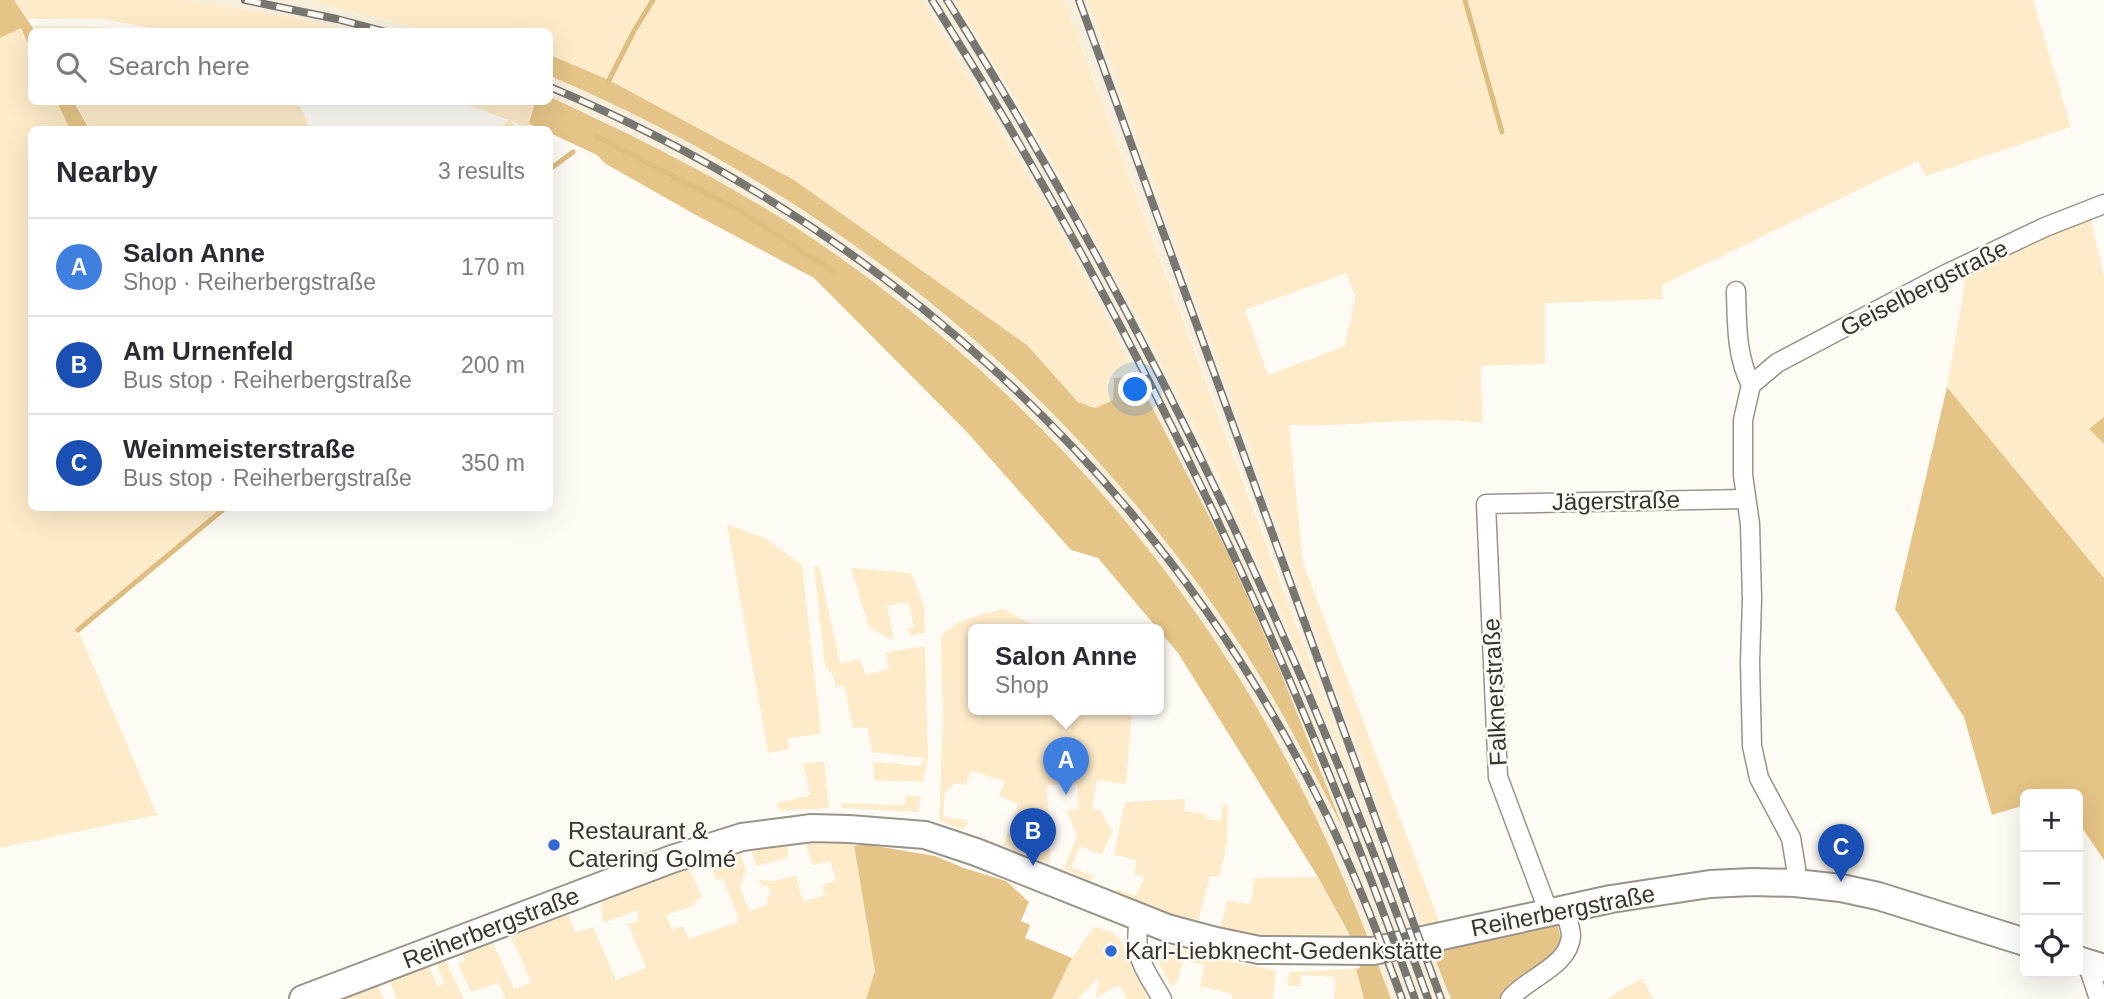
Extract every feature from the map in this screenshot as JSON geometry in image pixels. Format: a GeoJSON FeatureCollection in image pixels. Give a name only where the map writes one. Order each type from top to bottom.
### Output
{"type":"FeatureCollection","features":[{"type":"Feature","properties":{"kind":"street","name":"Geiselbergstraße"},"geometry":{"type":"LineString","coordinates":[[1751,385],[1777,363],[1944,275],[2045,227],[2104,204]]}},
{"type":"Feature","properties":{"kind":"street"},"geometry":{"type":"LineString","coordinates":[[1736,291],[1737,341],[1751,385],[1743,420],[1743,475],[1750,524],[1752,746],[1759,778],[1791,838],[1796,868],[1795,883]]}},
{"type":"Feature","properties":{"kind":"street","name":"Jägerstraße"},"geometry":{"type":"LineString","coordinates":[[1486,505],[1746,499]]}},
{"type":"Feature","properties":{"kind":"street","name":"Falknerstraße"},"geometry":{"type":"LineString","coordinates":[[1486,505],[1498,776],[1557,911],[1571,936],[1566,951],[1553,965],[1510,999]]}},
{"type":"Feature","properties":{"kind":"street","name":"Reiherbergstraße"},"geometry":{"type":"LineString","coordinates":[[303,999],[673,859],[744,837],[812,828],[925,835],[987,856],[1139,918],[1209,939],[1259,950],[1373,951],[1557,911],[1710,884],[1795,883],[1841,888],[1878,896],[2020,940]]}},
{"type":"Feature","properties":{"kind":"street"},"geometry":{"type":"LineString","coordinates":[[1139,918],[1135,943],[1161,999]]}},
{"type":"Feature","properties":{"kind":"street"},"geometry":{"type":"LineString","coordinates":[[2090,963],[2099,999]]}},
{"type":"Feature","properties":{"kind":"shaded area"},"geometry":{"type":"Polygon","coordinates":[[[0,0],[14,0],[33,28],[28,28],[28,43],[21,28],[0,38],[0,0]]]}},
{"type":"Feature","properties":{"kind":"shaded area"},"geometry":{"type":"Polygon","coordinates":[[[14,0],[186,0],[292,17],[338,28],[151,28],[103,19],[28,19],[14,0]]]}},
{"type":"Feature","properties":{"kind":"shaded area"},"geometry":{"type":"Polygon","coordinates":[[[186,0],[309,0],[416,28],[338,28],[292,17],[186,0]]]}},
{"type":"Feature","properties":{"kind":"shaded area"},"geometry":{"type":"Polygon","coordinates":[[[309,0],[922,0],[1063,235],[1136,376],[1114,378],[1113,400],[1095,408],[1078,402],[1027,345],[794,180],[609,80],[553,56],[553,28],[416,28],[309,0]]]}},
{"type":"Feature","properties":{"kind":"shaded area"},"geometry":{"type":"Polygon","coordinates":[[[922,0],[954,0],[1086,222],[1165,368],[1250,544],[1361,799],[1269,545],[1064,0],[1088,0],[1451,999],[1391,999],[1373,951],[1304,794],[1226,657],[1182,593],[1112,505],[1067,454],[1019,405],[919,317],[816,241],[702,174],[597,118],[553,98],[553,77],[661,126],[764,185],[876,260],[981,346],[1080,440],[1169,544],[1240,644],[1280,709],[1340,821],[1276,661],[1229,555],[1063,235],[922,0]]]}},
{"type":"Feature","properties":{"kind":"shaded area"},"geometry":{"type":"Polygon","coordinates":[[[954,0],[1064,0],[1369,820],[1271,591],[1192,422],[1089,228],[954,0]]]}},
{"type":"Feature","properties":{"kind":"shaded area"},"geometry":{"type":"Polygon","coordinates":[[[1088,0],[2033,0],[2071,127],[1926,176],[1918,161],[1662,285],[1663,299],[1545,303],[1545,364],[1481,366],[1482,423],[1434,420],[1289,425],[1303,563],[1444,934],[1428,938],[1088,0]],[[1347,273],[1245,310],[1268,375],[1345,346],[1355,297],[1347,273]]]}},
{"type":"Feature","properties":{"kind":"shaded area"},"geometry":{"type":"Polygon","coordinates":[[[34,26],[110,28],[35,28],[34,26]]]}},
{"type":"Feature","properties":{"kind":"shaded area"},"geometry":{"type":"Polygon","coordinates":[[[21,28],[28,43],[28,105],[58,105],[69,126],[28,126],[28,511],[221,511],[78,630],[157,815],[0,848],[0,38],[21,28]]]}},
{"type":"Feature","properties":{"kind":"shaded area"},"geometry":{"type":"Polygon","coordinates":[[[553,56],[609,80],[794,180],[1027,345],[1078,402],[1095,408],[1113,400],[1114,378],[1136,376],[1229,555],[1276,661],[1344,830],[1254,666],[1172,550],[1099,463],[1021,382],[937,308],[848,240],[753,179],[654,124],[553,77],[553,56]]]}},
{"type":"Feature","properties":{"kind":"shaded area"},"geometry":{"type":"Polygon","coordinates":[[[553,98],[688,164],[787,222],[889,294],[956,348],[1080,468],[1136,534],[1188,602],[1236,674],[1280,748],[1312,809],[1354,903],[1391,999],[1364,999],[1356,969],[1360,968],[1349,934],[1318,877],[1178,653],[1164,636],[1164,624],[1154,624],[1098,558],[1071,550],[966,431],[814,278],[694,214],[606,164],[597,155],[553,134],[553,126],[529,124],[534,105],[553,105],[553,98]]]}},
{"type":"Feature","properties":{"kind":"shaded area"},"geometry":{"type":"Polygon","coordinates":[[[58,105],[76,105],[87,126],[69,126],[58,105]]]}},
{"type":"Feature","properties":{"kind":"shaded area"},"geometry":{"type":"Polygon","coordinates":[[[77,105],[299,105],[309,126],[88,126],[77,105]]]}},
{"type":"Feature","properties":{"kind":"shaded area"},"geometry":{"type":"Polygon","coordinates":[[[467,105],[534,105],[529,126],[511,121],[514,126],[502,126],[509,120],[467,105]]]}},
{"type":"Feature","properties":{"kind":"shaded area"},"geometry":{"type":"Polygon","coordinates":[[[2089,210],[2104,277],[2104,417],[2090,429],[2104,444],[2104,578],[1947,387],[1968,264],[2089,210]]]}},
{"type":"Feature","properties":{"kind":"shaded area"},"geometry":{"type":"Polygon","coordinates":[[[1947,387],[2104,578],[2104,860],[2083,829],[2083,789],[2020,789],[2020,807],[1992,815],[1964,717],[1895,609],[1947,387]]]}},
{"type":"Feature","properties":{"kind":"shaded area"},"geometry":{"type":"Polygon","coordinates":[[[2104,417],[2104,444],[2089,429],[2104,417]]]}},
{"type":"Feature","properties":{"kind":"shaded area"},"geometry":{"type":"Polygon","coordinates":[[[727,524],[766,539],[802,565],[821,734],[788,738],[789,749],[768,753],[727,524]]]}},
{"type":"Feature","properties":{"kind":"shaded area"},"geometry":{"type":"Polygon","coordinates":[[[814,566],[819,566],[840,663],[861,659],[865,675],[889,669],[885,653],[925,646],[928,758],[923,782],[874,780],[873,762],[921,766],[923,758],[872,752],[867,727],[853,728],[844,685],[835,687],[833,675],[825,666],[814,566]]]}},
{"type":"Feature","properties":{"kind":"shaded area"},"geometry":{"type":"Polygon","coordinates":[[[851,568],[911,573],[924,606],[925,633],[910,636],[908,629],[914,628],[909,602],[887,606],[894,640],[869,628],[851,568]]]}},
{"type":"Feature","properties":{"kind":"shaded area"},"geometry":{"type":"Polygon","coordinates":[[[1003,609],[1031,624],[968,624],[968,715],[1132,715],[1126,784],[1097,780],[1092,809],[1100,810],[1112,832],[1102,855],[1080,846],[1071,867],[1093,876],[1091,881],[1064,869],[1077,837],[1067,810],[1079,809],[1077,783],[1047,785],[1050,864],[1003,845],[1018,804],[999,796],[1005,781],[971,771],[966,785],[956,783],[945,792],[943,817],[968,820],[964,830],[939,821],[943,718],[941,639],[952,627],[1003,609]]]}},
{"type":"Feature","properties":{"kind":"shaded area"},"geometry":{"type":"Polygon","coordinates":[[[824,762],[829,808],[779,811],[777,803],[810,795],[803,763],[824,762]]]}},
{"type":"Feature","properties":{"kind":"shaded area"},"geometry":{"type":"Polygon","coordinates":[[[906,796],[921,796],[918,812],[842,808],[840,803],[905,805],[906,796]]]}},
{"type":"Feature","properties":{"kind":"shaded area"},"geometry":{"type":"Polygon","coordinates":[[[1185,799],[1184,811],[1206,814],[1206,819],[1221,821],[1223,805],[1228,805],[1227,845],[1219,877],[1210,876],[1197,925],[1116,893],[1118,889],[1136,896],[1144,877],[1134,873],[1137,861],[1114,854],[1125,802],[1185,799]]]}},
{"type":"Feature","properties":{"kind":"shaded area"},"geometry":{"type":"Polygon","coordinates":[[[804,838],[852,838],[875,972],[866,999],[505,999],[499,983],[471,992],[458,964],[465,961],[460,951],[491,939],[514,989],[531,983],[507,932],[565,910],[576,933],[593,927],[616,980],[646,968],[628,924],[638,921],[638,910],[603,923],[600,896],[687,864],[703,899],[698,898],[694,906],[666,915],[672,930],[683,926],[689,939],[738,922],[723,878],[716,880],[708,858],[738,848],[746,870],[740,887],[749,911],[768,904],[766,898],[771,896],[768,885],[762,887],[759,880],[772,881],[796,876],[803,901],[825,895],[823,885],[836,880],[830,861],[813,865],[804,838]]]}},
{"type":"Feature","properties":{"kind":"shaded area"},"geometry":{"type":"Polygon","coordinates":[[[786,839],[789,854],[783,859],[756,866],[750,845],[786,839]]]}},
{"type":"Feature","properties":{"kind":"shaded area"},"geometry":{"type":"Polygon","coordinates":[[[864,844],[935,856],[1006,881],[1029,902],[1021,921],[1030,925],[1025,938],[1072,958],[1052,999],[866,999],[875,971],[854,846],[864,844]]]}},
{"type":"Feature","properties":{"kind":"shaded area"},"geometry":{"type":"Polygon","coordinates":[[[1318,877],[1351,941],[1299,942],[1219,932],[1227,901],[1251,904],[1254,878],[1318,877]]]}},
{"type":"Feature","properties":{"kind":"shaded area"},"geometry":{"type":"Polygon","coordinates":[[[1557,922],[1562,943],[1549,961],[1507,989],[1500,999],[1451,999],[1432,951],[1557,922]]]}},
{"type":"Feature","properties":{"kind":"shaded area"},"geometry":{"type":"Polygon","coordinates":[[[1096,927],[1119,938],[1149,999],[1127,999],[1119,985],[1096,997],[1099,977],[1078,999],[1052,999],[1072,958],[1096,927]]]}},
{"type":"Feature","properties":{"kind":"shaded area"},"geometry":{"type":"Polygon","coordinates":[[[1157,945],[1276,971],[1273,999],[1232,999],[1232,994],[1200,986],[1205,965],[1183,960],[1177,983],[1171,986],[1154,954],[1157,945]]]}},
{"type":"Feature","properties":{"kind":"shaded area"},"geometry":{"type":"Polygon","coordinates":[[[444,957],[464,999],[397,999],[389,978],[428,963],[437,986],[444,984],[436,960],[444,957]]]}},
{"type":"Feature","properties":{"kind":"shaded area"},"geometry":{"type":"Polygon","coordinates":[[[1356,969],[1364,999],[1334,999],[1335,977],[1301,975],[1300,986],[1288,986],[1289,972],[1356,969]]]}},
{"type":"Feature","properties":{"kind":"shaded area"},"geometry":{"type":"Polygon","coordinates":[[[1642,978],[1653,999],[1607,999],[1642,978]]]}},
{"type":"Feature","properties":{"kind":"shaded area"},"geometry":{"type":"Polygon","coordinates":[[[377,982],[384,999],[334,999],[377,982]]]}},
{"type":"Feature","properties":{"kind":"waterway"},"geometry":{"type":"LineString","coordinates":[[609,80],[653,0]]}},
{"type":"Feature","properties":{"kind":"waterway"},"geometry":{"type":"LineString","coordinates":[[1465,0],[1502,132]]}},
{"type":"Feature","properties":{"kind":"waterway"},"geometry":{"type":"LineString","coordinates":[[596,136],[733,207],[833,271]]}},
{"type":"Feature","properties":{"kind":"waterway"},"geometry":{"type":"LineString","coordinates":[[553,167],[573,152]]}},
{"type":"Feature","properties":{"kind":"waterway"},"geometry":{"type":"LineString","coordinates":[[78,630],[221,511]]}},
{"type":"Feature","properties":{"kind":"railway"},"geometry":{"type":"LineString","coordinates":[[245,0],[371,28]]}},
{"type":"Feature","properties":{"kind":"railway"},"geometry":{"type":"LineString","coordinates":[[932,0],[1073,239],[1201,486],[1315,739],[1415,999]]}},
{"type":"Feature","properties":{"kind":"railway"},"geometry":{"type":"LineString","coordinates":[[947,0],[1088,240],[1153,362],[1214,487],[1328,740],[1428,999]]}},
{"type":"Feature","properties":{"kind":"railway"},"geometry":{"type":"LineString","coordinates":[[1079,0],[1441,999]]}},
{"type":"Feature","properties":{"kind":"railway"},"geometry":{"type":"LineString","coordinates":[[553,88],[671,144],[786,211],[894,286],[995,371],[1088,463],[1172,564],[1248,673],[1314,790],[1339,841],[1402,999]]}},
{"type":"Feature","properties":{"kind":"place","name":"Salon Anne"},"geometry":{"type":"Point","coordinates":[1066,795]}},
{"type":"Feature","properties":{"kind":"place","name":"Restaurant & Catering Golmé"},"geometry":{"type":"Point","coordinates":[554,845]}},
{"type":"Feature","properties":{"kind":"place","name":"Am Urnenfeld"},"geometry":{"type":"Point","coordinates":[1033,866]}},
{"type":"Feature","properties":{"kind":"place","name":"Weinmeisterstraße"},"geometry":{"type":"Point","coordinates":[1841,882]}},
{"type":"Feature","properties":{"kind":"place","name":"Karl-Liebknecht-Gedenkstätte"},"geometry":{"type":"Point","coordinates":[1111,951]}}]}
